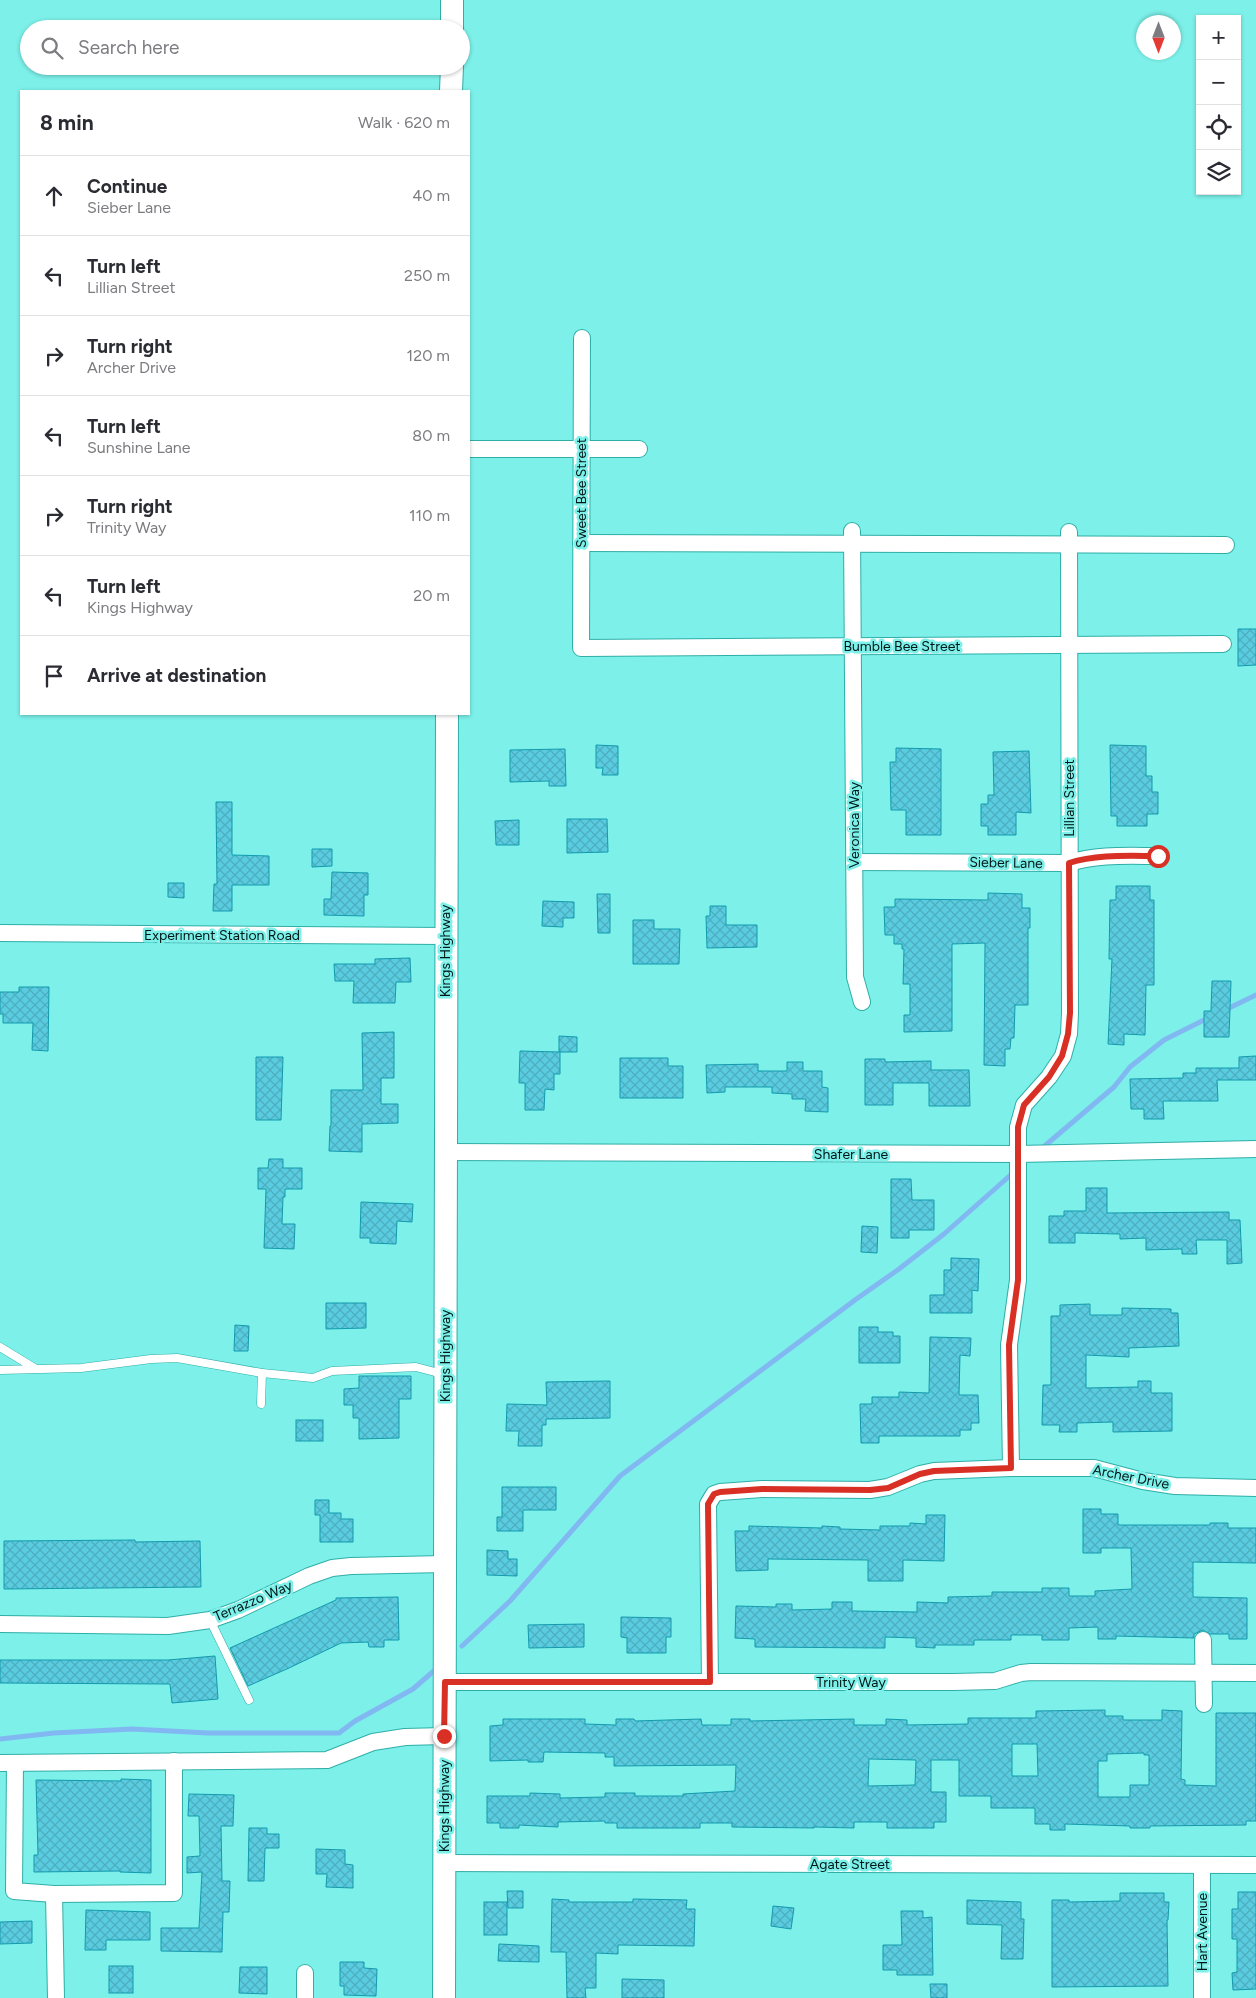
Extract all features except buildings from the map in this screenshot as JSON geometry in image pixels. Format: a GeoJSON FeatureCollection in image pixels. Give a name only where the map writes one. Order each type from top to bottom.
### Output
{"type":"FeatureCollection","features":[{"type":"Feature","properties":{"kind":"street"},"geometry":{"type":"LineString","coordinates":[[452,0],[452,20]]}},
{"type":"Feature","properties":{"kind":"street"},"geometry":{"type":"LineString","coordinates":[[452,75],[452,90]]}},
{"type":"Feature","properties":{"kind":"street","name":"Sweet Bee Street"},"geometry":{"type":"LineString","coordinates":[[581,648],[582,338]]}},
{"type":"Feature","properties":{"kind":"street"},"geometry":{"type":"LineString","coordinates":[[470,449],[640,449]]}},
{"type":"Feature","properties":{"kind":"street"},"geometry":{"type":"LineString","coordinates":[[581,543],[852,537],[1069,538],[1226,545]]}},
{"type":"Feature","properties":{"kind":"street","name":"Veronica Way"},"geometry":{"type":"LineString","coordinates":[[852,537],[855,977],[862,1002]]}},
{"type":"Feature","properties":{"kind":"street","name":"Lillian Street"},"geometry":{"type":"LineString","coordinates":[[1011,1468],[1009,1345],[1018,1280],[1018,1127],[1024,1105],[1049,1077],[1062,1056],[1068,1034],[1070,1013],[1069,538]]}},
{"type":"Feature","properties":{"kind":"street","name":"Bumble Bee Street"},"geometry":{"type":"LineString","coordinates":[[581,648],[1223,644]]}},
{"type":"Feature","properties":{"kind":"street","name":"Kings Highway"},"geometry":{"type":"LineString","coordinates":[[444,1998],[447,715]]}},
{"type":"Feature","properties":{"kind":"street","name":"Sieber Lane"},"geometry":{"type":"LineString","coordinates":[[854,862],[1069,863],[1099,857],[1158,856]]}},
{"type":"Feature","properties":{"kind":"street","name":"Experiment Station Road"},"geometry":{"type":"LineString","coordinates":[[0,933],[445,936]]}},
{"type":"Feature","properties":{"kind":"street","name":"Shafer Lane"},"geometry":{"type":"LineString","coordinates":[[445,1152],[1018,1154],[1256,1148]]}},
{"type":"Feature","properties":{"kind":"street","name":"Archer Drive"},"geometry":{"type":"LineString","coordinates":[[710,1682],[708,1504],[711,1498],[720,1492],[762,1489],[870,1490],[888,1488],[920,1474],[934,1471],[1011,1468],[1094,1468],[1143,1481],[1175,1486],[1256,1488]]}},
{"type":"Feature","properties":{"kind":"street","name":"Terrazzo Way"},"geometry":{"type":"LineString","coordinates":[[0,1624],[168,1626],[210,1620],[238,1610],[309,1576],[332,1568],[444,1564]]}},
{"type":"Feature","properties":{"kind":"street"},"geometry":{"type":"LineString","coordinates":[[1203,1640],[1204,1704]]}},
{"type":"Feature","properties":{"kind":"street","name":"Trinity Way"},"geometry":{"type":"LineString","coordinates":[[445,1682],[962,1682],[995,1681],[1031,1672],[1256,1673]]}},
{"type":"Feature","properties":{"kind":"street"},"geometry":{"type":"LineString","coordinates":[[174,1761],[174,1892],[54,1894],[14,1891],[8,1763],[174,1761],[327,1760],[373,1742],[405,1737],[444,1736]]}},
{"type":"Feature","properties":{"kind":"street","name":"Agate Street"},"geometry":{"type":"LineString","coordinates":[[444,1863],[1256,1865]]}},
{"type":"Feature","properties":{"kind":"street","name":"Hart Avenue"},"geometry":{"type":"LineString","coordinates":[[1202,1865],[1202,1998]]}},
{"type":"Feature","properties":{"kind":"street"},"geometry":{"type":"LineString","coordinates":[[54,1894],[56,1998]]}},
{"type":"Feature","properties":{"kind":"street"},"geometry":{"type":"LineString","coordinates":[[304,1998],[305,1973]]}},
{"type":"Feature","properties":{"kind":"lane"},"geometry":{"type":"LineString","coordinates":[[0,1347],[36,1369]]}},
{"type":"Feature","properties":{"kind":"lane"},"geometry":{"type":"LineString","coordinates":[[0,1370],[81,1368],[151,1359],[177,1358],[262,1373],[313,1378],[332,1371],[416,1367],[435,1372],[445,1379]]}},
{"type":"Feature","properties":{"kind":"lane"},"geometry":{"type":"LineString","coordinates":[[261,1404],[262,1373]]}},
{"type":"Feature","properties":{"kind":"lane"},"geometry":{"type":"LineString","coordinates":[[210,1620],[249,1700]]}},
{"type":"Feature","properties":{"kind":"waterway"},"geometry":{"type":"LineString","coordinates":[[1225,1010],[1256,995]]}},
{"type":"Feature","properties":{"kind":"waterway"},"geometry":{"type":"LineString","coordinates":[[1041,1149],[1114,1087],[1130,1067],[1164,1040],[1208,1018]]}},
{"type":"Feature","properties":{"kind":"waterway"},"geometry":{"type":"LineString","coordinates":[[462,1646],[510,1601],[620,1476],[899,1269],[944,1234],[1014,1172]]}},
{"type":"Feature","properties":{"kind":"waterway"},"geometry":{"type":"LineString","coordinates":[[0,1739],[54,1733],[132,1729],[208,1733],[339,1733],[355,1721],[413,1689],[436,1669]]}},
{"type":"Feature","properties":{"kind":"route"},"geometry":{"type":"LineString","coordinates":[[444,1736],[445,1682],[710,1682],[708,1504],[714,1494],[762,1489],[870,1490],[888,1488],[920,1474],[934,1471],[1011,1468],[1009,1345],[1018,1280],[1018,1127],[1024,1105],[1049,1077],[1062,1056],[1068,1034],[1070,1013],[1069,863],[1099,857],[1158,856]]}}]}
